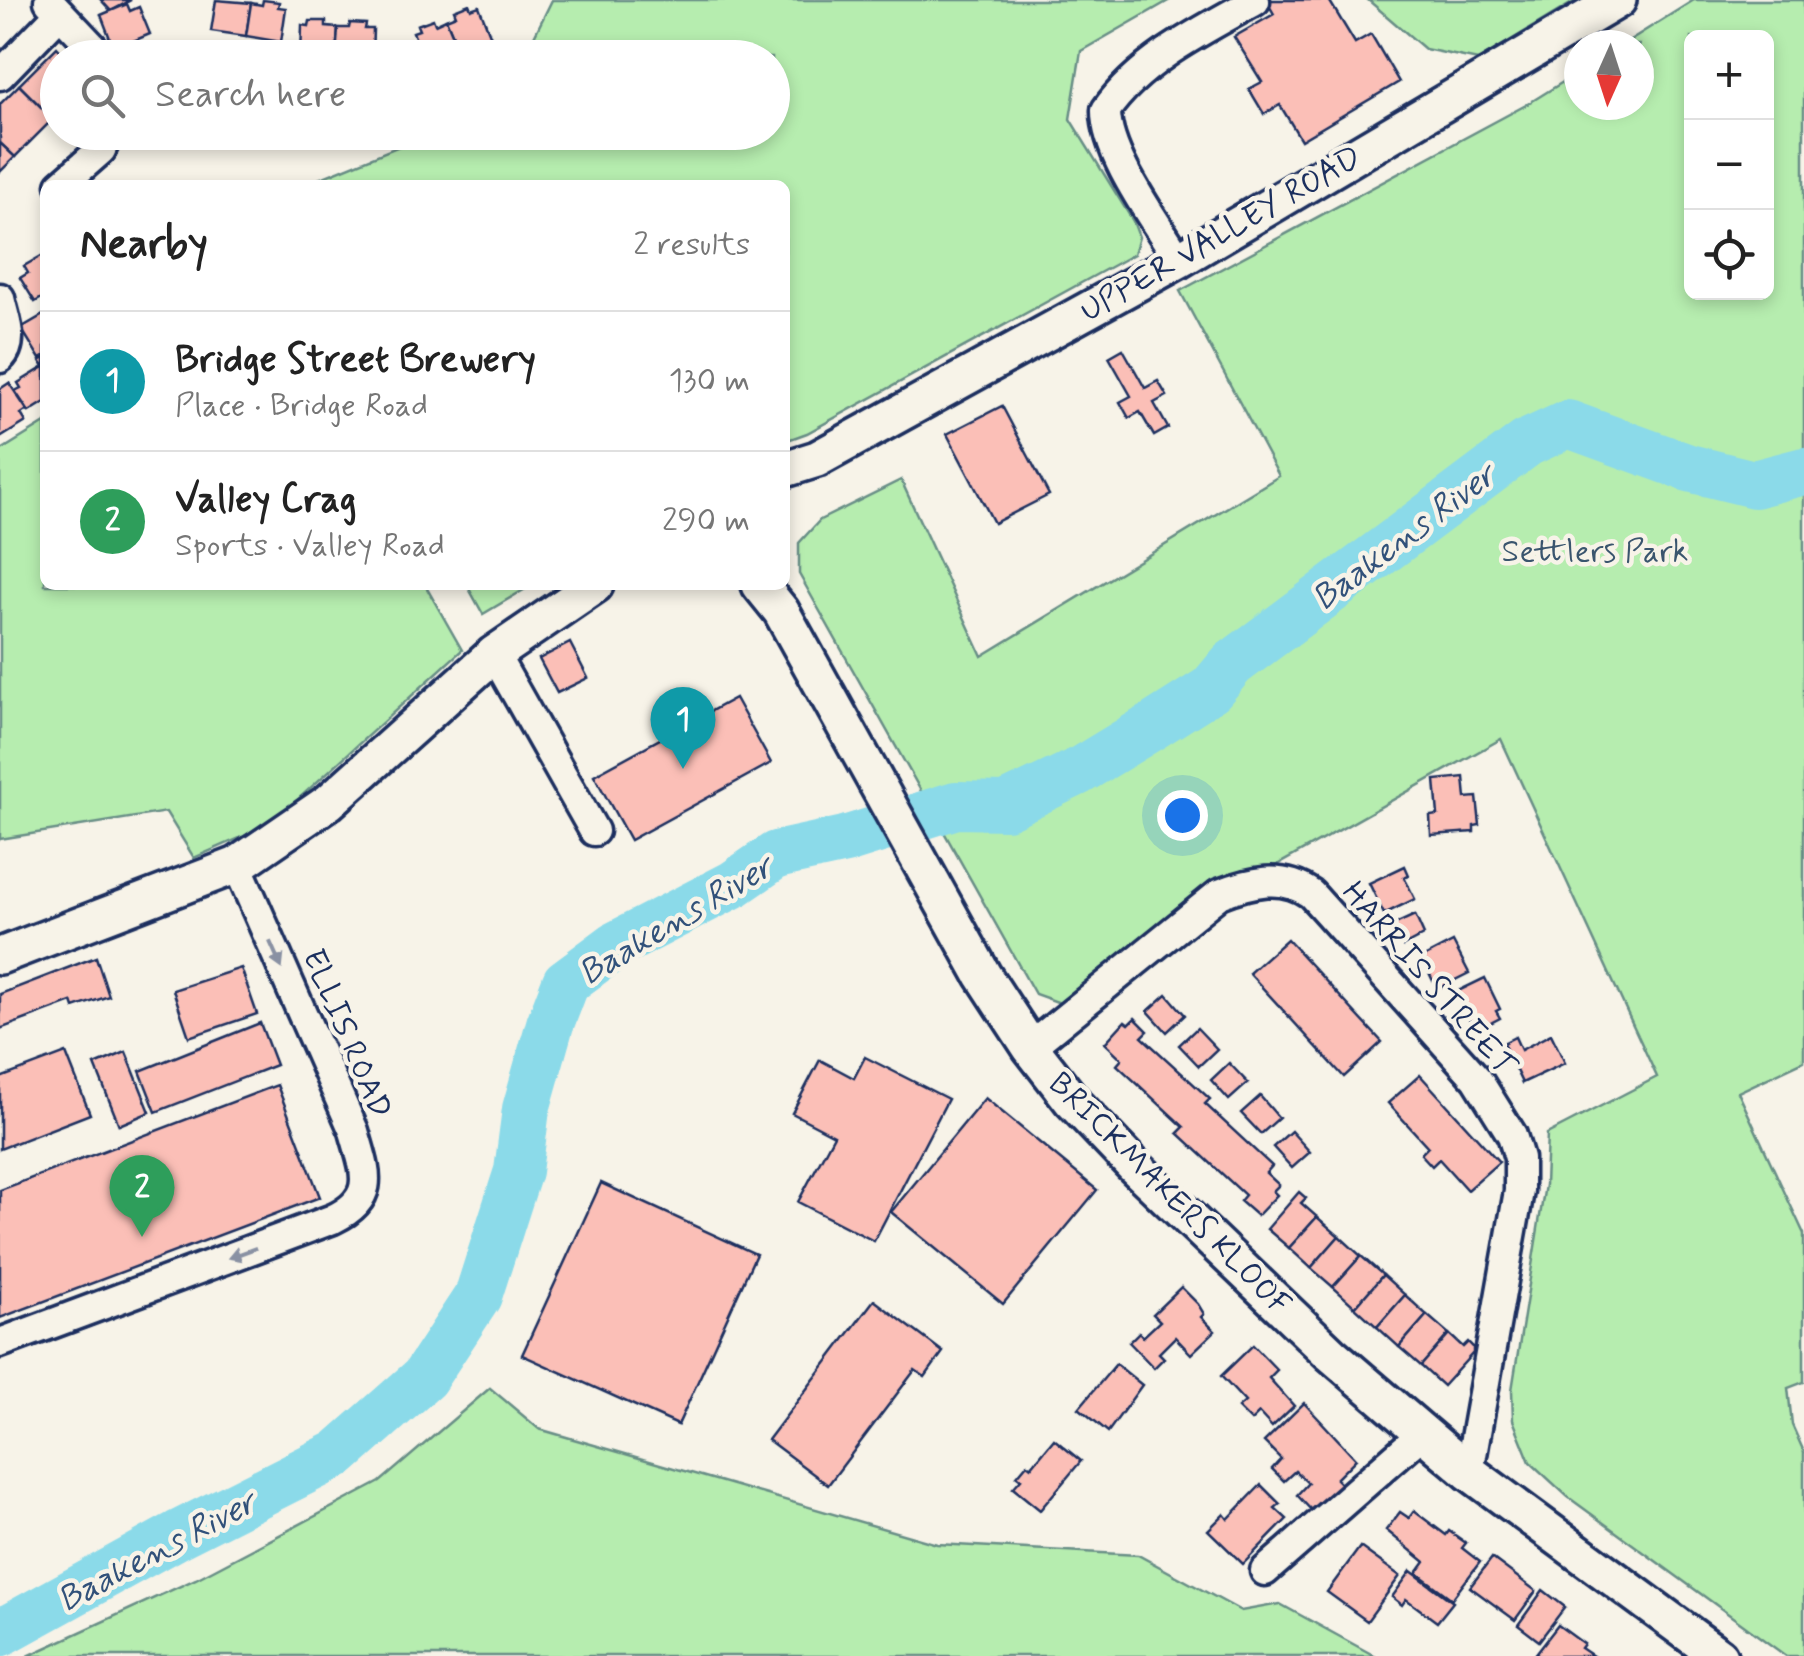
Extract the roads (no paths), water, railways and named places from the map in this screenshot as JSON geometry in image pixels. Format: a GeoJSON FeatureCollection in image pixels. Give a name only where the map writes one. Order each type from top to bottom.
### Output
{"type":"FeatureCollection","features":[{"type":"Feature","properties":{"kind":"street","name":"UPPER VALLEY ROAD"},"geometry":{"type":"LineString","coordinates":[[801,464],[1179,260],[1618,0]]}},
{"type":"Feature","properties":{"kind":"street"},"geometry":{"type":"LineString","coordinates":[[1179,260],[1120,160],[1106,122],[1106,110],[1174,48],[1255,1]]}},
{"type":"Feature","properties":{"kind":"street"},"geometry":{"type":"LineString","coordinates":[[0,75],[54,7],[85,40]]}},
{"type":"Feature","properties":{"kind":"street"},"geometry":{"type":"LineString","coordinates":[[67,180],[102,150]]}},
{"type":"Feature","properties":{"kind":"street"},"geometry":{"type":"LineString","coordinates":[[0,298],[9,337],[7,351],[0,358]]}},
{"type":"Feature","properties":{"kind":"street"},"geometry":{"type":"LineString","coordinates":[[0,956],[237,865],[329,802],[494,654],[588,590]]}},
{"type":"Feature","properties":{"kind":"street","name":"BRICKMAKERS KLOOF"},"geometry":{"type":"LineString","coordinates":[[769,590],[983,975],[1030,1047],[1072,1101],[1331,1354],[1423,1433],[1719,1656]]}},
{"type":"Feature","properties":{"kind":"street"},"geometry":{"type":"LineString","coordinates":[[494,654],[594,832]]}},
{"type":"Feature","properties":{"kind":"street","name":"ELLIS ROAD"},"geometry":{"type":"LineString","coordinates":[[0,1343],[333,1219],[350,1211],[364,1194],[366,1173],[354,1131],[237,865]]}},
{"type":"Feature","properties":{"kind":"street","name":"HARRIS STREET"},"geometry":{"type":"LineString","coordinates":[[1030,1047],[1206,903],[1240,886],[1276,880],[1311,894],[1477,1079],[1512,1135],[1520,1191],[1470,1472]]}},
{"type":"Feature","properties":{"kind":"street"},"geometry":{"type":"LineString","coordinates":[[1265,1572],[1423,1433]]}},
{"type":"Feature","properties":{"kind":"waterway","name":"Baakens River"},"geometry":{"type":"LineString","coordinates":[[0,1633],[179,1534],[338,1454],[424,1378],[478,1296],[518,1171],[526,1109],[566,982],[616,945],[734,884],[776,855],[845,840],[956,805],[1006,806],[1079,771],[1211,689],[1232,664],[1527,443],[1568,424],[1689,468],[1754,484],[1804,471]]}},
{"type":"Feature","properties":{"kind":"place","name":"Bridge Street Brewery"},"geometry":{"type":"Point","coordinates":[683,769]}},
{"type":"Feature","properties":{"kind":"place","name":"Valley Crag"},"geometry":{"type":"Point","coordinates":[142,1237]}},
{"type":"Feature","properties":{"kind":"park label","name":"Settlers Park"},"geometry":{"type":"Point","coordinates":[1595,550]}}]}
